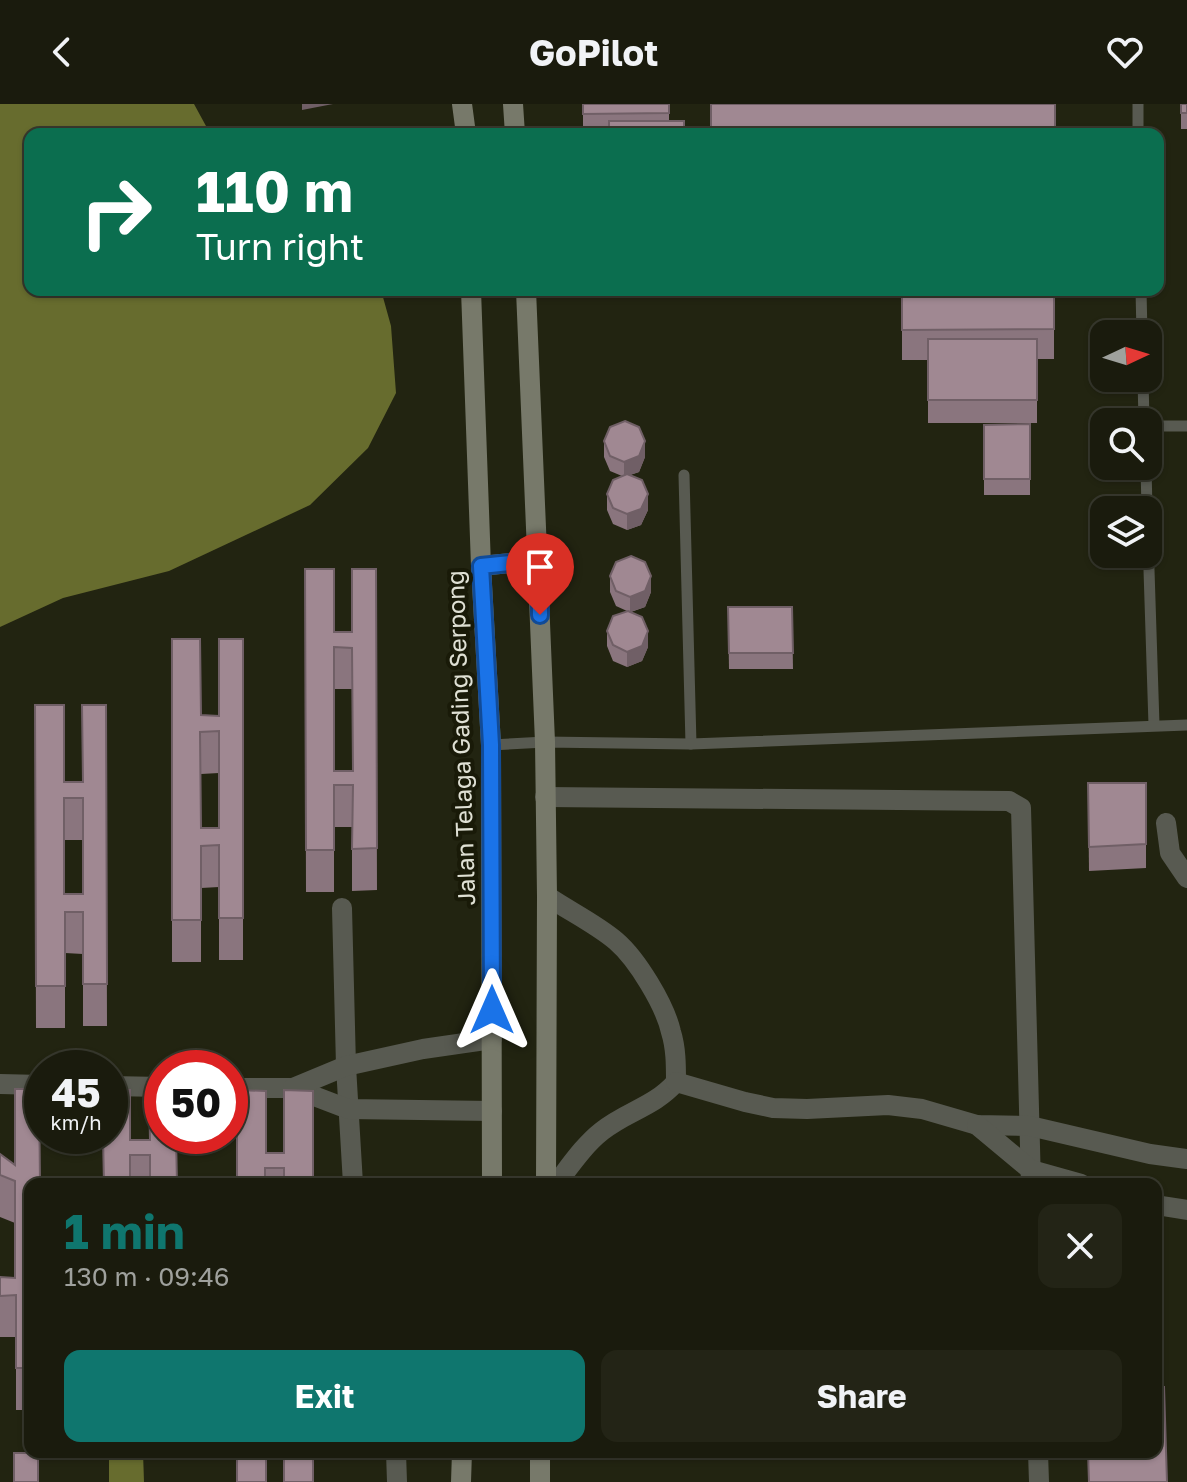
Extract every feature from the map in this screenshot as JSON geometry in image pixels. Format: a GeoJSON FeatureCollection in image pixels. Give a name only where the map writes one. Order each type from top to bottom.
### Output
{"type":"FeatureCollection","features":[{"type":"Feature","properties":{"kind":"main road"},"geometry":{"type":"LineString","coordinates":[[462,104],[465,128]]}},
{"type":"Feature","properties":{"kind":"main road"},"geometry":{"type":"LineString","coordinates":[[513,104],[515,128]]}},
{"type":"Feature","properties":{"kind":"main road","name":"Jalan Telaga Gading Serpong"},"geometry":{"type":"LineString","coordinates":[[471,296],[491,745],[492,1178]]}},
{"type":"Feature","properties":{"kind":"main road"},"geometry":{"type":"LineString","coordinates":[[526,296],[545,742],[546,1178]]}},
{"type":"Feature","properties":{"kind":"main road"},"geometry":{"type":"LineString","coordinates":[[481,566],[539,560]]}},
{"type":"Feature","properties":{"kind":"main road"},"geometry":{"type":"LineString","coordinates":[[461,1482],[462,1458]]}},
{"type":"Feature","properties":{"kind":"main road"},"geometry":{"type":"LineString","coordinates":[[540,1458],[540,1482]]}},
{"type":"Feature","properties":{"kind":"street"},"geometry":{"type":"LineString","coordinates":[[545,797],[1009,801],[1021,808],[1031,1177]]}},
{"type":"Feature","properties":{"kind":"street"},"geometry":{"type":"LineString","coordinates":[[1166,823],[1170,853],[1187,878]]}},
{"type":"Feature","properties":{"kind":"street"},"geometry":{"type":"LineString","coordinates":[[547,896],[616,941],[639,969],[671,1028],[675,1053],[676,1082],[654,1103],[597,1135],[561,1178]]}},
{"type":"Feature","properties":{"kind":"street"},"geometry":{"type":"LineString","coordinates":[[342,908],[353,1178]]}},
{"type":"Feature","properties":{"kind":"street"},"geometry":{"type":"LineString","coordinates":[[293,1088],[346,1066],[423,1049],[492,1039]]}},
{"type":"Feature","properties":{"kind":"street"},"geometry":{"type":"LineString","coordinates":[[676,1082],[773,1108],[888,1105],[922,1109],[977,1125],[1030,1126],[1150,1154],[1187,1159]]}},
{"type":"Feature","properties":{"kind":"street"},"geometry":{"type":"LineString","coordinates":[[0,1084],[24,1085]]}},
{"type":"Feature","properties":{"kind":"street"},"geometry":{"type":"LineString","coordinates":[[248,1088],[293,1088],[348,1109],[492,1111]]}},
{"type":"Feature","properties":{"kind":"street"},"geometry":{"type":"LineString","coordinates":[[977,1125],[1031,1177]]}},
{"type":"Feature","properties":{"kind":"street"},"geometry":{"type":"LineString","coordinates":[[1162,1206],[1187,1210]]}},
{"type":"Feature","properties":{"kind":"street"},"geometry":{"type":"LineString","coordinates":[[396,1458],[397,1482]]}},
{"type":"Feature","properties":{"kind":"street"},"geometry":{"type":"LineString","coordinates":[[1038,1458],[1039,1482]]}},
{"type":"Feature","properties":{"kind":"lane"},"geometry":{"type":"LineString","coordinates":[[1138,104],[1138,128]]}},
{"type":"Feature","properties":{"kind":"lane"},"geometry":{"type":"LineString","coordinates":[[1141,296],[1142,320]]}},
{"type":"Feature","properties":{"kind":"lane"},"geometry":{"type":"LineString","coordinates":[[1162,425],[1187,426]]}},
{"type":"Feature","properties":{"kind":"lane"},"geometry":{"type":"LineString","coordinates":[[684,475],[691,744]]}},
{"type":"Feature","properties":{"kind":"lane"},"geometry":{"type":"LineString","coordinates":[[1149,568],[1154,725]]}},
{"type":"Feature","properties":{"kind":"lane"},"geometry":{"type":"LineString","coordinates":[[491,745],[545,742],[691,744],[1187,725]]}},
{"type":"Feature","properties":{"kind":"shaded area"},"geometry":{"type":"Polygon","coordinates":[[[0,104],[194,104],[208,128],[24,128],[24,296],[383,296],[391,326],[396,393],[368,448],[310,505],[169,571],[63,598],[0,627],[0,104]]]}},
{"type":"Feature","properties":{"kind":"shaded area"},"geometry":{"type":"Polygon","coordinates":[[[109,1458],[143,1458],[144,1482],[109,1482],[109,1458]]]}},
{"type":"Feature","properties":{"kind":"building"},"geometry":{"type":"Polygon","coordinates":[[[583,104],[669,104],[669,113],[583,114],[583,104]]]}},
{"type":"Feature","properties":{"kind":"building"},"geometry":{"type":"Polygon","coordinates":[[[711,104],[1055,104],[1055,128],[711,128],[711,104]]]}},
{"type":"Feature","properties":{"kind":"building"},"geometry":{"type":"Polygon","coordinates":[[[1181,104],[1187,104],[1187,113],[1181,113],[1181,104]]]}},
{"type":"Feature","properties":{"kind":"building"},"geometry":{"type":"Polygon","coordinates":[[[609,121],[684,121],[684,128],[609,128],[609,121]]]}},
{"type":"Feature","properties":{"kind":"building"},"geometry":{"type":"Polygon","coordinates":[[[902,296],[1054,296],[1054,329],[902,330],[902,296]]]}},
{"type":"Feature","properties":{"kind":"building"},"geometry":{"type":"Polygon","coordinates":[[[928,339],[1037,339],[1037,400],[928,400],[928,339]]]}},
{"type":"Feature","properties":{"kind":"building"},"geometry":{"type":"Polygon","coordinates":[[[625,421],[639,427],[645,441],[639,456],[624,462],[610,456],[604,441],[610,427],[625,421]]]}},
{"type":"Feature","properties":{"kind":"building"},"geometry":{"type":"Polygon","coordinates":[[[1030,424],[1030,479],[984,479],[984,425],[1030,424]]]}},
{"type":"Feature","properties":{"kind":"building"},"geometry":{"type":"Polygon","coordinates":[[[627,474],[642,480],[648,494],[641,509],[627,514],[613,508],[607,494],[613,480],[627,474]]]}},
{"type":"Feature","properties":{"kind":"building"},"geometry":{"type":"Polygon","coordinates":[[[631,556],[645,562],[651,576],[645,591],[630,597],[616,591],[610,576],[616,562],[631,556]]]}},
{"type":"Feature","properties":{"kind":"building"},"geometry":{"type":"Polygon","coordinates":[[[305,569],[334,569],[334,632],[352,632],[352,569],[376,569],[377,848],[352,849],[353,785],[334,785],[334,850],[306,850],[305,569]],[[334,647],[334,771],[353,771],[352,648],[334,647]]]}},
{"type":"Feature","properties":{"kind":"building"},"geometry":{"type":"Polygon","coordinates":[[[728,607],[792,607],[793,653],[729,653],[728,607]]]}},
{"type":"Feature","properties":{"kind":"building"},"geometry":{"type":"Polygon","coordinates":[[[628,611],[642,617],[648,631],[642,646],[627,652],[613,645],[607,631],[613,616],[628,611]]]}},
{"type":"Feature","properties":{"kind":"building"},"geometry":{"type":"Polygon","coordinates":[[[172,639],[200,639],[201,715],[219,716],[219,639],[243,639],[243,918],[219,918],[219,845],[201,846],[201,920],[172,920],[172,639]],[[219,731],[200,732],[201,828],[219,828],[219,731]]]}},
{"type":"Feature","properties":{"kind":"building"},"geometry":{"type":"Polygon","coordinates":[[[35,705],[64,705],[64,782],[83,782],[82,705],[106,705],[107,984],[83,984],[83,912],[65,912],[65,986],[36,986],[35,705]],[[64,798],[64,894],[83,894],[83,798],[64,798]]]}},
{"type":"Feature","properties":{"kind":"building"},"geometry":{"type":"Polygon","coordinates":[[[1088,783],[1146,783],[1146,844],[1089,847],[1088,783]]]}},
{"type":"Feature","properties":{"kind":"building"},"geometry":{"type":"Polygon","coordinates":[[[15,1089],[24,1089],[24,1154],[40,1154],[40,1178],[24,1178],[24,1368],[16,1368],[16,1295],[0,1296],[0,1277],[15,1278],[15,1181],[0,1175],[0,1154],[15,1165],[15,1089]]]}},
{"type":"Feature","properties":{"kind":"building"},"geometry":{"type":"Polygon","coordinates":[[[130,1090],[130,1140],[144,1140],[144,1154],[176,1154],[177,1178],[150,1178],[150,1155],[130,1155],[130,1178],[104,1178],[103,1154],[128,1154],[130,1090]]]}},
{"type":"Feature","properties":{"kind":"building"},"geometry":{"type":"Polygon","coordinates":[[[248,1090],[266,1091],[266,1153],[284,1153],[284,1090],[313,1091],[313,1178],[284,1178],[284,1168],[265,1168],[265,1178],[237,1178],[237,1154],[248,1154],[248,1090]]]}},
{"type":"Feature","properties":{"kind":"building"},"geometry":{"type":"Polygon","coordinates":[[[1164,1387],[1167,1482],[1089,1482],[1088,1458],[1162,1458],[1164,1387]]]}},
{"type":"Feature","properties":{"kind":"building"},"geometry":{"type":"Polygon","coordinates":[[[14,1453],[24,1453],[24,1458],[38,1458],[38,1482],[14,1482],[14,1453]]]}},
{"type":"Feature","properties":{"kind":"building"},"geometry":{"type":"Polygon","coordinates":[[[237,1458],[266,1458],[266,1482],[237,1482],[237,1458]]]}},
{"type":"Feature","properties":{"kind":"building"},"geometry":{"type":"Polygon","coordinates":[[[284,1458],[313,1458],[313,1482],[284,1482],[284,1458]]]}},
{"type":"Feature","properties":{"kind":"route"},"geometry":{"type":"LineString","coordinates":[[492,1010],[491,745],[481,566],[539,560],[540,615]]}}]}
